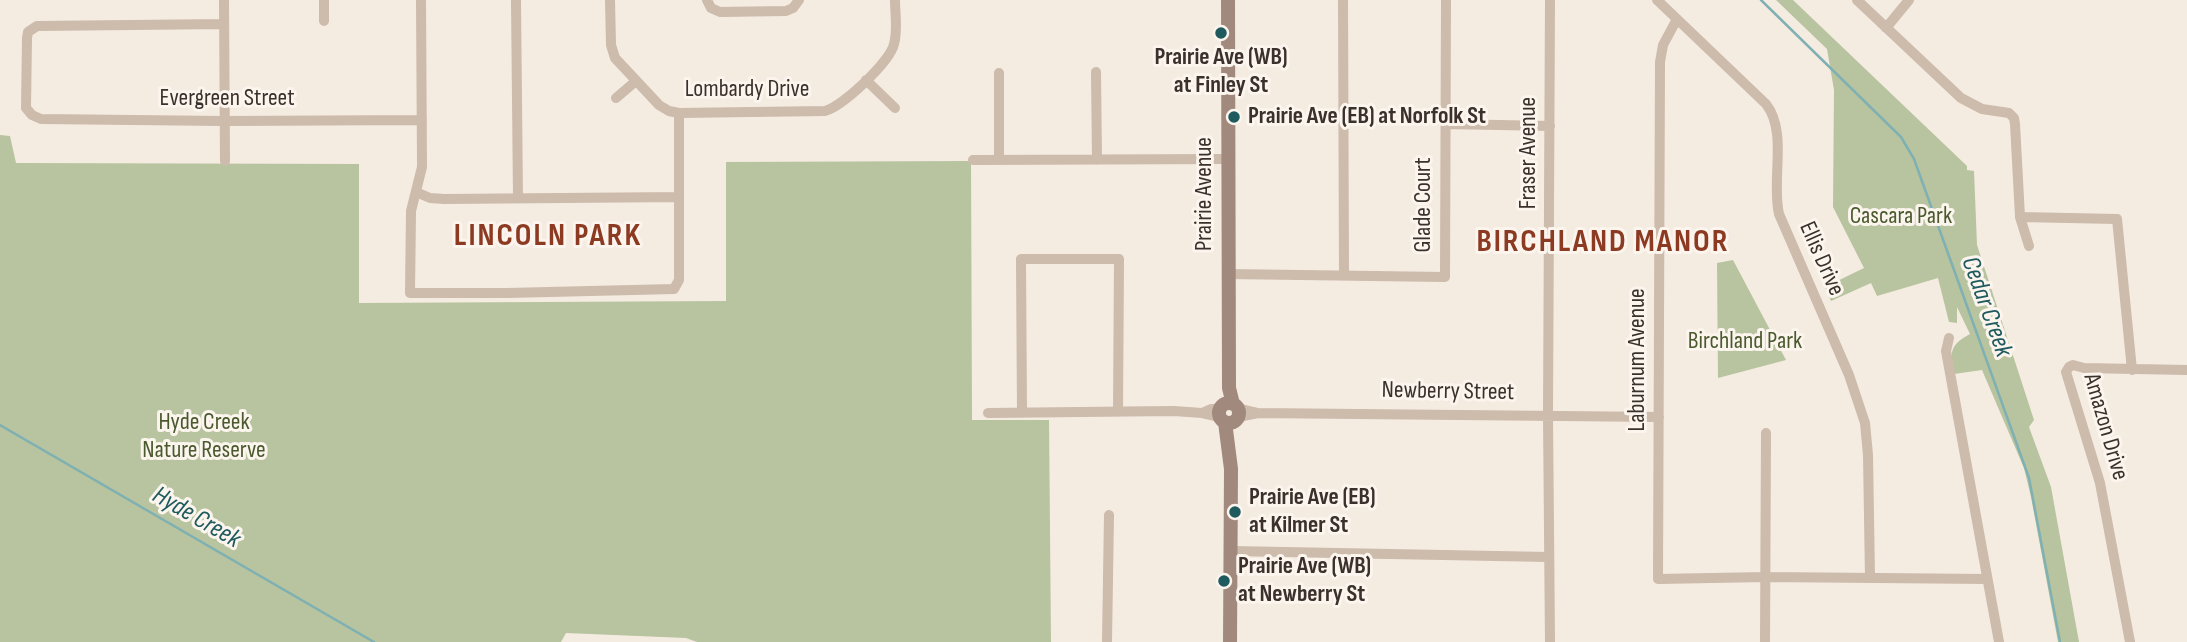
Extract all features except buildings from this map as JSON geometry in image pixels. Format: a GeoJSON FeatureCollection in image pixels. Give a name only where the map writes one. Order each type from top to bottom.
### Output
{"type":"FeatureCollection","features":[{"type":"Feature","properties":{"kind":"main road","name":"Prairie Avenue"},"geometry":{"type":"LineString","coordinates":[[1228,0],[1227,451],[1230,457],[1230,642]]}},
{"type":"Feature","properties":{"kind":"street"},"geometry":{"type":"LineString","coordinates":[[224,0],[225,161]]}},
{"type":"Feature","properties":{"kind":"street"},"geometry":{"type":"LineString","coordinates":[[324,0],[324,21]]}},
{"type":"Feature","properties":{"kind":"street"},"geometry":{"type":"LineString","coordinates":[[421,0],[422,167],[411,211],[410,293],[674,289],[679,280],[679,113]]}},
{"type":"Feature","properties":{"kind":"street"},"geometry":{"type":"LineString","coordinates":[[516,0],[518,198]]}},
{"type":"Feature","properties":{"kind":"street","name":"Lombardy Drive"},"geometry":{"type":"LineString","coordinates":[[610,0],[612,52],[661,106],[679,113],[825,111],[839,105],[891,53],[894,45],[895,0]]}},
{"type":"Feature","properties":{"kind":"street"},"geometry":{"type":"LineString","coordinates":[[707,0],[711,8],[720,12],[786,10],[793,8],[799,0]]}},
{"type":"Feature","properties":{"kind":"street"},"geometry":{"type":"LineString","coordinates":[[1343,0],[1345,275]]}},
{"type":"Feature","properties":{"kind":"street","name":"Glade Court"},"geometry":{"type":"LineString","coordinates":[[1227,274],[1445,277],[1446,0]]}},
{"type":"Feature","properties":{"kind":"street","name":"Fraser Avenue"},"geometry":{"type":"LineString","coordinates":[[1549,642],[1550,0]]}},
{"type":"Feature","properties":{"kind":"street","name":"Ellis Drive"},"geometry":{"type":"LineString","coordinates":[[1657,0],[1766,104],[1776,122],[1776,199],[1779,214],[1849,375],[1867,433],[1870,578]]}},
{"type":"Feature","properties":{"kind":"street"},"geometry":{"type":"LineString","coordinates":[[1857,0],[1961,98],[1982,109],[2010,113],[2014,118],[2020,217],[2029,246]]}},
{"type":"Feature","properties":{"kind":"street"},"geometry":{"type":"LineString","coordinates":[[1886,27],[1909,0]]}},
{"type":"Feature","properties":{"kind":"street","name":"Laburnum Avenue"},"geometry":{"type":"LineString","coordinates":[[1677,19],[1663,45],[1660,62],[1658,579],[1766,578]]}},
{"type":"Feature","properties":{"kind":"street","name":"Evergreen Street"},"geometry":{"type":"LineString","coordinates":[[224,24],[43,24],[32,28],[28,32],[26,43],[26,108],[41,119],[422,120]]}},
{"type":"Feature","properties":{"kind":"street"},"geometry":{"type":"LineString","coordinates":[[1096,72],[1097,160]]}},
{"type":"Feature","properties":{"kind":"street"},"geometry":{"type":"LineString","coordinates":[[999,73],[999,160]]}},
{"type":"Feature","properties":{"kind":"street"},"geometry":{"type":"LineString","coordinates":[[866,80],[895,108]]}},
{"type":"Feature","properties":{"kind":"street"},"geometry":{"type":"LineString","coordinates":[[616,98],[636,81]]}},
{"type":"Feature","properties":{"kind":"street"},"geometry":{"type":"LineString","coordinates":[[1446,124],[1550,126]]}},
{"type":"Feature","properties":{"kind":"street"},"geometry":{"type":"LineString","coordinates":[[973,160],[1227,159]]}},
{"type":"Feature","properties":{"kind":"street"},"geometry":{"type":"LineString","coordinates":[[416,192],[430,198],[444,199],[678,197]]}},
{"type":"Feature","properties":{"kind":"street","name":"Amazon Drive"},"geometry":{"type":"LineString","coordinates":[[2020,217],[2117,219],[2132,370],[2084,369],[2073,365],[2066,372],[2101,484],[2130,642]]}},
{"type":"Feature","properties":{"kind":"street"},"geometry":{"type":"LineString","coordinates":[[1022,413],[1021,259],[1119,259],[1118,412]]}},
{"type":"Feature","properties":{"kind":"street"},"geometry":{"type":"LineString","coordinates":[[1949,338],[1946,351],[1999,642]]}},
{"type":"Feature","properties":{"kind":"street"},"geometry":{"type":"LineString","coordinates":[[2132,370],[2187,370]]}},
{"type":"Feature","properties":{"kind":"street","name":"Newberry Street"},"geometry":{"type":"LineString","coordinates":[[988,413],[1659,416]]}},
{"type":"Feature","properties":{"kind":"street"},"geometry":{"type":"LineString","coordinates":[[1766,433],[1766,642]]}},
{"type":"Feature","properties":{"kind":"street"},"geometry":{"type":"LineString","coordinates":[[1107,642],[1109,515]]}},
{"type":"Feature","properties":{"kind":"street"},"geometry":{"type":"LineString","coordinates":[[1231,551],[1549,557]]}},
{"type":"Feature","properties":{"kind":"street"},"geometry":{"type":"LineString","coordinates":[[1766,578],[1987,579]]}},
{"type":"Feature","properties":{"kind":"green space","name":"Cascara Park"},"geometry":{"type":"Polygon","coordinates":[[[1776,0],[1793,0],[1967,166],[1967,170],[1974,171],[1977,245],[2034,420],[2029,427],[2051,487],[2079,642],[2058,642],[2024,468],[1982,370],[1954,374],[1954,346],[1970,334],[1957,307],[1957,323],[1949,322],[1938,278],[1877,296],[1871,283],[1831,301],[1825,287],[1864,268],[1833,207],[1834,90],[1827,49],[1776,0]]]}},
{"type":"Feature","properties":{"kind":"green space","name":"Hyde Creek Nature Reserve"},"geometry":{"type":"Polygon","coordinates":[[[0,135],[10,136],[16,163],[359,164],[359,303],[726,301],[726,162],[971,161],[972,420],[1049,420],[1051,642],[697,642],[686,638],[566,633],[561,642],[0,642],[0,135]]]}},
{"type":"Feature","properties":{"kind":"green space","name":"Birchland Park"},"geometry":{"type":"Polygon","coordinates":[[[1733,260],[1786,360],[1718,378],[1717,263],[1733,260]]]}},
{"type":"Feature","properties":{"kind":"waterway","name":"Cedar Creek"},"geometry":{"type":"LineString","coordinates":[[1761,0],[1901,137],[1914,159],[2029,478],[2060,642]]}},
{"type":"Feature","properties":{"kind":"waterway","name":"Hyde Creek"},"geometry":{"type":"LineString","coordinates":[[0,425],[374,642]]}},
{"type":"Feature","properties":{"kind":"place","name":"Prairie Ave (WB) at Finley St"},"geometry":{"type":"Point","coordinates":[1221,33]}},
{"type":"Feature","properties":{"kind":"place","name":"Prairie Ave (EB) at Norfolk St"},"geometry":{"type":"Point","coordinates":[1234,117]}},
{"type":"Feature","properties":{"kind":"place","name":"Prairie Ave (EB) at Kilmer St"},"geometry":{"type":"Point","coordinates":[1235,512]}},
{"type":"Feature","properties":{"kind":"place","name":"Prairie Ave (WB) at Newberry St"},"geometry":{"type":"Point","coordinates":[1224,581]}},
{"type":"Feature","properties":{"kind":"district","name":"LINCOLN PARK"},"geometry":{"type":"Point","coordinates":[548,237]}},
{"type":"Feature","properties":{"kind":"district","name":"BIRCHLAND MANOR"},"geometry":{"type":"Point","coordinates":[1603,243]}}]}
